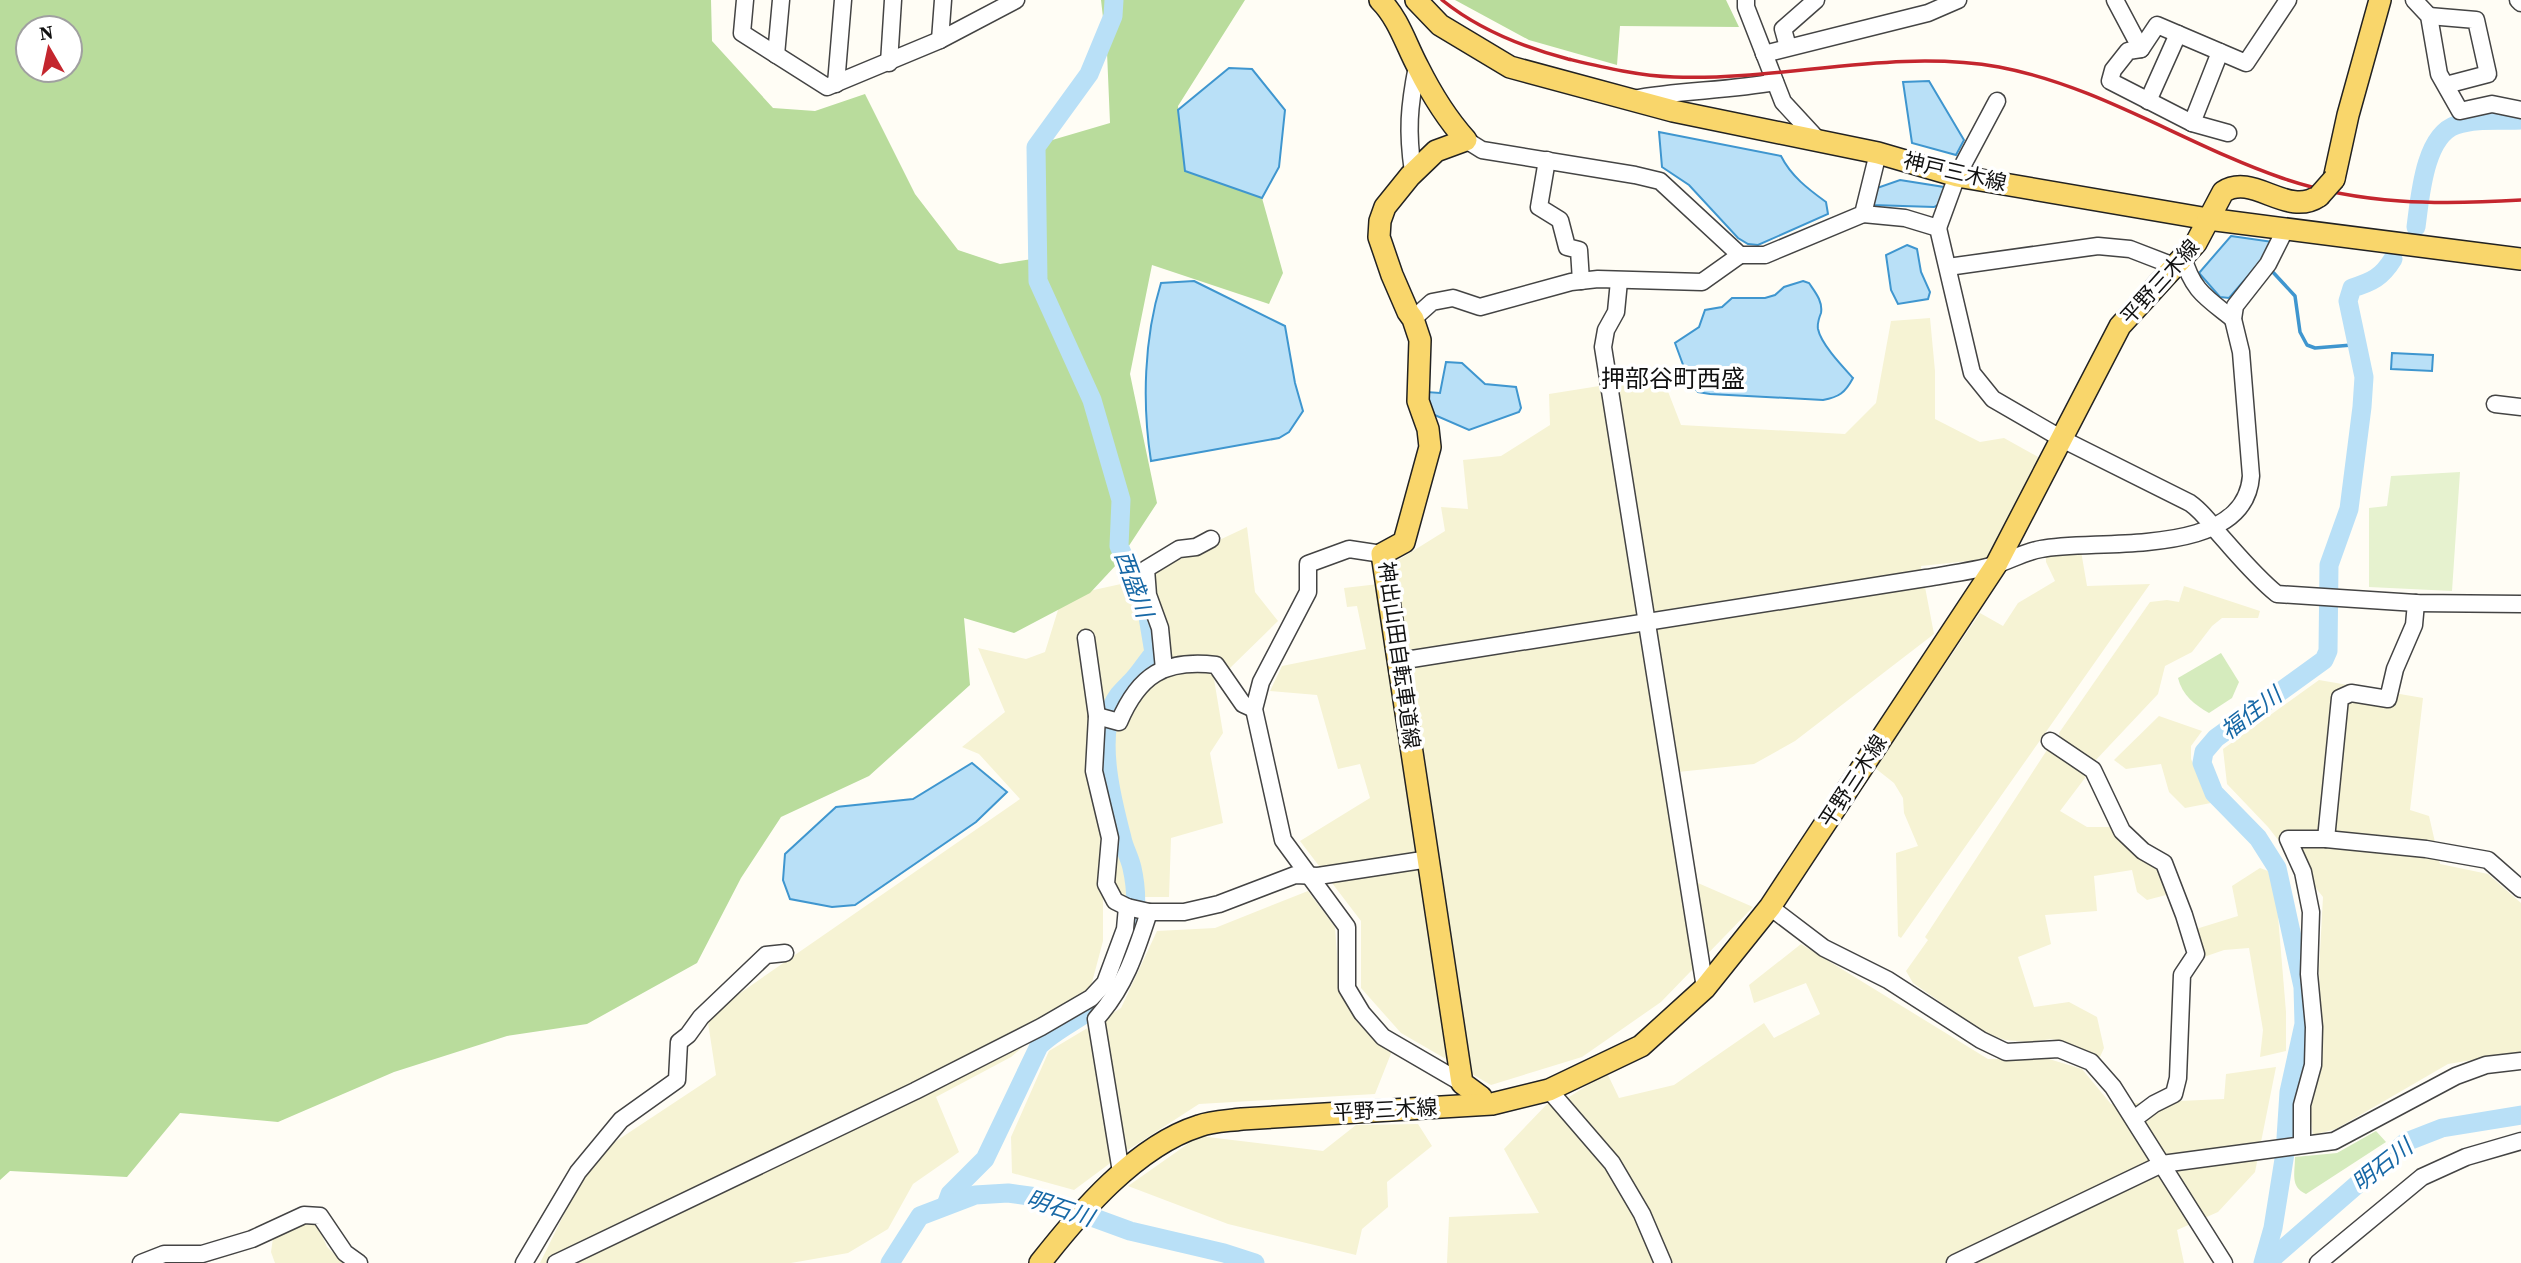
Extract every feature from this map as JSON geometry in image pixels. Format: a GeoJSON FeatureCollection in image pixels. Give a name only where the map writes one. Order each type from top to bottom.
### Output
{"type":"FeatureCollection","features":[{"type":"Feature","properties":{"kind":"main road"},"geometry":{"type":"LineString","coordinates":[[1380,0],[1396,22],[1417,66],[1451,124],[1466,140]]}},
{"type":"Feature","properties":{"kind":"main road","name":"神戸三木線"},"geometry":{"type":"LineString","coordinates":[[1416,0],[1440,25],[1510,66],[1673,111],[1878,153],[1957,176],[2208,219],[2521,259]]}},
{"type":"Feature","properties":{"kind":"main road","name":"平野三木線"},"geometry":{"type":"LineString","coordinates":[[1042,1260],[1066,1229],[1138,1159],[1178,1134],[1201,1125],[1242,1119],[1487,1100],[1549,1090],[1641,1046],[1705,989],[1770,907],[1996,565],[2120,326],[2203,234],[2217,200],[2230,187],[2249,188],[2290,202],[2313,200],[2334,179],[2348,115],[2380,0]]}},
{"type":"Feature","properties":{"kind":"main road","name":"神出山田自転車道線"},"geometry":{"type":"LineString","coordinates":[[1462,1083],[1382,554],[1404,542],[1430,447],[1429,429],[1418,401],[1420,340],[1379,237],[1384,207],[1413,172],[1436,151],[1466,140]]}},
{"type":"Feature","properties":{"kind":"main road"},"geometry":{"type":"LineString","coordinates":[[1462,1083],[1487,1100]]}},
{"type":"Feature","properties":{"kind":"street"},"geometry":{"type":"LineString","coordinates":[[745,0],[742,33],[827,88],[940,40],[992,7],[1016,0]]}},
{"type":"Feature","properties":{"kind":"street"},"geometry":{"type":"LineString","coordinates":[[776,55],[781,0]]}},
{"type":"Feature","properties":{"kind":"street"},"geometry":{"type":"LineString","coordinates":[[836,84],[843,0]]}},
{"type":"Feature","properties":{"kind":"street"},"geometry":{"type":"LineString","coordinates":[[889,63],[893,0]]}},
{"type":"Feature","properties":{"kind":"street"},"geometry":{"type":"LineString","coordinates":[[940,40],[943,0]]}},
{"type":"Feature","properties":{"kind":"street"},"geometry":{"type":"LineString","coordinates":[[1746,0],[1746,7],[1783,102],[1819,141]]}},
{"type":"Feature","properties":{"kind":"street"},"geometry":{"type":"LineString","coordinates":[[1788,47],[1783,29],[1816,0]]}},
{"type":"Feature","properties":{"kind":"street"},"geometry":{"type":"LineString","coordinates":[[1764,54],[1928,13],[1958,0]]}},
{"type":"Feature","properties":{"kind":"street"},"geometry":{"type":"LineString","coordinates":[[2115,0],[2141,49]]}},
{"type":"Feature","properties":{"kind":"street"},"geometry":{"type":"LineString","coordinates":[[2228,133],[2192,123],[2110,81],[2113,70],[2128,51],[2141,49],[2157,25],[2246,63],[2288,0]]}},
{"type":"Feature","properties":{"kind":"street"},"geometry":{"type":"LineString","coordinates":[[2414,0],[2430,16],[2439,74],[2460,111],[2492,104],[2521,110]]}},
{"type":"Feature","properties":{"kind":"street"},"geometry":{"type":"LineString","coordinates":[[2430,16],[2476,20],[2488,75],[2446,85]]}},
{"type":"Feature","properties":{"kind":"street"},"geometry":{"type":"LineString","coordinates":[[2148,101],[2178,34]]}},
{"type":"Feature","properties":{"kind":"street"},"geometry":{"type":"LineString","coordinates":[[2192,123],[2220,52]]}},
{"type":"Feature","properties":{"kind":"street"},"geometry":{"type":"LineString","coordinates":[[1413,172],[1408,139],[1417,66]]}},
{"type":"Feature","properties":{"kind":"street"},"geometry":{"type":"LineString","coordinates":[[1630,100],[1662,93],[1728,90],[1775,82]]}},
{"type":"Feature","properties":{"kind":"street"},"geometry":{"type":"LineString","coordinates":[[1997,101],[1957,176],[1938,228],[1972,373],[1993,399],[2062,439],[2190,503],[2205,514],[2259,579],[2277,594],[2416,603],[2521,604]]}},
{"type":"Feature","properties":{"kind":"street"},"geometry":{"type":"LineString","coordinates":[[1466,140],[1482,150],[1660,181],[1740,255]]}},
{"type":"Feature","properties":{"kind":"street"},"geometry":{"type":"LineString","coordinates":[[1863,214],[1878,153]]}},
{"type":"Feature","properties":{"kind":"street"},"geometry":{"type":"LineString","coordinates":[[1547,160],[1539,207],[1560,220],[1567,247],[1579,250],[1581,281]]}},
{"type":"Feature","properties":{"kind":"street"},"geometry":{"type":"LineString","coordinates":[[1413,319],[1432,302],[1454,298],[1479,307],[1581,281],[1598,279],[1702,282],[1740,255],[1765,255],[1863,214],[1905,218],[1938,228]]}},
{"type":"Feature","properties":{"kind":"street"},"geometry":{"type":"LineString","coordinates":[[1399,661],[1996,565],[2020,554],[2043,548],[2152,542],[2214,528],[2239,507],[2250,489],[2241,352],[2233,319],[2235,306],[2267,265],[2286,228]]}},
{"type":"Feature","properties":{"kind":"street"},"geometry":{"type":"LineString","coordinates":[[1948,267],[2098,246],[2130,248],[2179,261],[2200,292],[2233,319]]}},
{"type":"Feature","properties":{"kind":"street"},"geometry":{"type":"LineString","coordinates":[[1619,281],[1616,312],[1606,330],[1603,347],[1705,989]]}},
{"type":"Feature","properties":{"kind":"street"},"geometry":{"type":"LineString","coordinates":[[2495,404],[2521,407]]}},
{"type":"Feature","properties":{"kind":"street"},"geometry":{"type":"LineString","coordinates":[[1164,669],[1160,628],[1148,595],[1146,569],[1179,550],[1196,547],[1211,539]]}},
{"type":"Feature","properties":{"kind":"street"},"geometry":{"type":"LineString","coordinates":[[1382,554],[1349,549],[1308,564],[1308,592],[1261,682],[1254,709],[1283,840],[1347,927],[1347,988],[1362,1013],[1383,1037],[1462,1083]]}},
{"type":"Feature","properties":{"kind":"street"},"geometry":{"type":"LineString","coordinates":[[2326,839],[2340,698],[2351,693],[2388,699],[2395,669],[2414,625],[2416,603]]}},
{"type":"Feature","properties":{"kind":"street"},"geometry":{"type":"LineString","coordinates":[[1087,638],[1097,716],[1094,771],[1110,838],[1106,884],[1115,901],[1149,912],[1184,912],[1219,904],[1295,875],[1318,876],[1429,859]]}},
{"type":"Feature","properties":{"kind":"street"},"geometry":{"type":"LineString","coordinates":[[1097,716],[1119,722],[1125,708],[1148,677],[1164,669],[1201,663],[1216,665],[1243,704],[1254,709]]}},
{"type":"Feature","properties":{"kind":"street"},"geometry":{"type":"LineString","coordinates":[[2050,741],[2093,770],[2122,831],[2143,851],[2164,863],[2196,954],[2182,975],[2178,1078],[2174,1094],[2154,1104],[2134,1119]]}},
{"type":"Feature","properties":{"kind":"street"},"geometry":{"type":"LineString","coordinates":[[2302,1144],[2302,1105],[2314,1052],[2309,974],[2311,912],[2303,872],[2288,839],[2326,839],[2426,849],[2488,860],[2521,889]]}},
{"type":"Feature","properties":{"kind":"street"},"geometry":{"type":"LineString","coordinates":[[556,1263],[915,1091],[1041,1027],[1091,998],[1105,983],[1125,929],[1127,907]]}},
{"type":"Feature","properties":{"kind":"street"},"geometry":{"type":"LineString","coordinates":[[1770,907],[1824,948],[1880,976],[1981,1040],[2006,1052],[2059,1049],[2091,1062],[2113,1087],[2224,1263]]}},
{"type":"Feature","properties":{"kind":"street"},"geometry":{"type":"LineString","coordinates":[[1123,1173],[1096,1019],[1114,999],[1130,967],[1149,912]]}},
{"type":"Feature","properties":{"kind":"street"},"geometry":{"type":"LineString","coordinates":[[524,1263],[578,1172],[621,1120],[677,1080],[679,1042],[688,1035],[701,1017],[766,956],[785,953]]}},
{"type":"Feature","properties":{"kind":"street"},"geometry":{"type":"LineString","coordinates":[[1955,1263],[2162,1164],[2334,1141],[2456,1076],[2486,1065],[2521,1061]]}},
{"type":"Feature","properties":{"kind":"street"},"geometry":{"type":"LineString","coordinates":[[1549,1090],[1612,1163],[1642,1214],[1663,1263]]}},
{"type":"Feature","properties":{"kind":"street"},"geometry":{"type":"LineString","coordinates":[[2318,1263],[2422,1177],[2466,1157],[2521,1141]]}},
{"type":"Feature","properties":{"kind":"street"},"geometry":{"type":"LineString","coordinates":[[141,1263],[164,1254],[202,1254],[252,1240],[304,1215],[320,1216],[345,1253],[359,1263]]}},
{"type":"Feature","properties":{"kind":"shaded area"},"geometry":{"type":"Polygon","coordinates":[[[1930,318],[1935,371],[1935,419],[1980,442],[2004,438],[2040,458],[1987,559],[1921,566],[1934,634],[1795,741],[1754,764],[1678,772],[1698,883],[1753,907],[1661,1002],[1582,1057],[1491,1085],[1401,1033],[1361,988],[1361,921],[1300,841],[1370,798],[1360,764],[1338,769],[1317,695],[1270,691],[1282,666],[1366,649],[1357,606],[1347,607],[1344,588],[1396,582],[1392,564],[1445,531],[1441,507],[1468,509],[1463,460],[1501,456],[1550,425],[1549,394],[1662,376],[1681,425],[1845,434],[1876,403],[1891,321],[1930,318]]]}},
{"type":"Feature","properties":{"kind":"shaded area"},"geometry":{"type":"Polygon","coordinates":[[[1247,527],[1255,592],[1278,621],[1230,668],[1210,655],[1223,733],[1210,753],[1223,823],[1171,838],[1169,897],[1103,897],[1103,941],[1090,990],[1011,1057],[936,1097],[959,1152],[913,1184],[888,1229],[848,1253],[791,1263],[540,1263],[592,1157],[716,1075],[707,1016],[1020,799],[979,754],[962,747],[1005,712],[978,648],[1026,659],[1045,652],[1062,597],[1130,582],[1247,527]]]}},
{"type":"Feature","properties":{"kind":"shaded area"},"geometry":{"type":"Polygon","coordinates":[[[2081,551],[2087,586],[2150,584],[1901,938],[1898,936],[1896,853],[1918,846],[1904,813],[1903,798],[1894,783],[1875,768],[1980,613],[2003,626],[2018,603],[2055,581],[2046,562],[2046,552],[2081,551]]]}},
{"type":"Feature","properties":{"kind":"shaded area"},"geometry":{"type":"Polygon","coordinates":[[[2184,586],[2260,611],[2258,618],[2222,618],[2212,626],[2192,652],[2165,666],[2158,694],[2093,763],[2060,742],[2059,733],[2150,602],[2179,602],[2184,586]]]}},
{"type":"Feature","properties":{"kind":"shaded area"},"geometry":{"type":"Polygon","coordinates":[[[2319,680],[2423,698],[2410,810],[2429,816],[2440,864],[2488,874],[2521,903],[2521,1052],[2448,1064],[2336,1129],[2313,1135],[2309,1107],[2322,1067],[2319,970],[2323,897],[2268,827],[2227,784],[2223,749],[2319,680]]]}},
{"type":"Feature","properties":{"kind":"shaded area"},"geometry":{"type":"Polygon","coordinates":[[[2159,716],[2202,731],[2191,746],[2191,759],[2211,803],[2185,808],[2169,792],[2161,764],[2126,769],[2114,760],[2159,716]]]}},
{"type":"Feature","properties":{"kind":"shaded area"},"geometry":{"type":"Polygon","coordinates":[[[2057,749],[2088,774],[2060,811],[2087,827],[2111,827],[2130,849],[2161,867],[2167,892],[2166,895],[2147,900],[2137,892],[2132,870],[2094,876],[2097,911],[2045,915],[2051,944],[2018,957],[2034,1007],[2069,1002],[2097,1017],[2104,1048],[2100,1057],[2052,1039],[2028,1042],[2005,1040],[1985,1033],[1913,983],[1906,971],[1928,940],[1925,937],[2047,750],[2057,749]]]}},
{"type":"Feature","properties":{"kind":"shaded area"},"geometry":{"type":"Polygon","coordinates":[[[2260,868],[2268,871],[2276,892],[2286,1012],[2286,1051],[2260,1057],[2263,1030],[2249,948],[2224,950],[2201,958],[2196,929],[2238,916],[2232,886],[2260,868]]]}},
{"type":"Feature","properties":{"kind":"shaded area"},"geometry":{"type":"Polygon","coordinates":[[[1308,891],[1335,927],[1340,995],[1392,1051],[1375,1094],[1199,1104],[1128,1150],[1074,1190],[1012,1173],[1011,1137],[1049,1051],[1121,1008],[1157,931],[1215,928],[1308,891]]]}},
{"type":"Feature","properties":{"kind":"shaded area"},"geometry":{"type":"Polygon","coordinates":[[[1801,944],[1988,1059],[2049,1059],[2082,1069],[2111,1104],[2224,1099],[2226,1074],[2276,1067],[2255,1172],[2218,1212],[2177,1230],[2184,1263],[1447,1263],[1449,1217],[1539,1213],[1504,1149],[1549,1102],[1569,1097],[1607,1073],[1619,1098],[1674,1085],[1764,1023],[1774,1038],[1820,1014],[1806,983],[1754,1003],[1749,985],[1801,944]]]}},
{"type":"Feature","properties":{"kind":"shaded area"},"geometry":{"type":"Polygon","coordinates":[[[1418,1124],[1432,1146],[1387,1182],[1388,1207],[1362,1229],[1356,1255],[1228,1224],[1128,1186],[1199,1136],[1323,1151],[1356,1125],[1418,1124]]]}},
{"type":"Feature","properties":{"kind":"shaded area"},"geometry":{"type":"Polygon","coordinates":[[[316,1221],[327,1247],[344,1263],[275,1263],[271,1252],[273,1238],[292,1224],[316,1221]]]}},
{"type":"Feature","properties":{"kind":"green space"},"geometry":{"type":"Polygon","coordinates":[[[0,0],[711,0],[712,41],[773,108],[815,111],[865,94],[915,194],[958,250],[1000,264],[1032,259],[1042,143],[1110,123],[1107,52],[1101,0],[1245,0],[1178,106],[1185,170],[1262,198],[1283,273],[1269,304],[1152,265],[1130,374],[1157,503],[1117,564],[1090,593],[1014,633],[964,618],[970,685],[869,776],[781,817],[741,878],[697,963],[587,1024],[507,1036],[394,1072],[278,1122],[180,1113],[127,1177],[10,1171],[0,1180],[0,0]]]}},
{"type":"Feature","properties":{"kind":"green space"},"geometry":{"type":"Polygon","coordinates":[[[1455,0],[1726,0],[1739,27],[1620,26],[1617,65],[1529,40],[1455,0]]]}},
{"type":"Feature","properties":{"kind":"green space"},"geometry":{"type":"Polygon","coordinates":[[[2460,472],[2452,591],[2369,587],[2369,508],[2387,506],[2391,476],[2460,472]]]}},
{"type":"Feature","properties":{"kind":"green space"},"geometry":{"type":"Polygon","coordinates":[[[2221,653],[2239,682],[2232,698],[2209,713],[2190,699],[2178,678],[2221,653]]]}},
{"type":"Feature","properties":{"kind":"green space"},"geometry":{"type":"Polygon","coordinates":[[[2376,1131],[2386,1142],[2306,1194],[2298,1188],[2294,1179],[2295,1157],[2337,1153],[2376,1131]]]}},
{"type":"Feature","properties":{"kind":"water"},"geometry":{"type":"Polygon","coordinates":[[[1229,68],[1252,69],[1285,110],[1279,167],[1262,198],[1185,171],[1178,110],[1229,68]]]}},
{"type":"Feature","properties":{"kind":"water"},"geometry":{"type":"Polygon","coordinates":[[[1929,81],[1964,140],[1956,155],[1912,143],[1903,82],[1929,81]]]}},
{"type":"Feature","properties":{"kind":"water"},"geometry":{"type":"Polygon","coordinates":[[[1659,132],[1781,156],[1795,176],[1826,202],[1828,214],[1758,245],[1748,244],[1738,238],[1689,185],[1662,167],[1659,132]]]}},
{"type":"Feature","properties":{"kind":"water"},"geometry":{"type":"Polygon","coordinates":[[[1900,180],[1944,187],[1947,192],[1943,202],[1934,207],[1872,205],[1877,188],[1900,180]]]}},
{"type":"Feature","properties":{"kind":"water"},"geometry":{"type":"Polygon","coordinates":[[[2231,236],[2273,242],[2262,260],[2229,298],[2220,297],[2199,273],[2231,236]]]}},
{"type":"Feature","properties":{"kind":"water"},"geometry":{"type":"Polygon","coordinates":[[[1907,245],[1917,249],[1921,272],[1930,292],[1928,299],[1898,304],[1891,290],[1886,255],[1907,245]]]}},
{"type":"Feature","properties":{"kind":"water"},"geometry":{"type":"Polygon","coordinates":[[[1194,281],[1285,326],[1303,411],[1289,432],[1279,438],[1151,461],[1146,417],[1146,371],[1155,304],[1161,283],[1194,281]]]}},
{"type":"Feature","properties":{"kind":"water"},"geometry":{"type":"Polygon","coordinates":[[[1803,281],[1809,283],[1820,301],[1818,327],[1823,341],[1853,378],[1844,391],[1823,400],[1698,392],[1689,381],[1675,343],[1699,327],[1705,310],[1722,307],[1732,298],[1765,298],[1775,295],[1784,287],[1803,281]]]}},
{"type":"Feature","properties":{"kind":"water"},"geometry":{"type":"Polygon","coordinates":[[[2392,353],[2433,355],[2432,371],[2391,369],[2392,353]]]}},
{"type":"Feature","properties":{"kind":"water"},"geometry":{"type":"Polygon","coordinates":[[[1446,362],[1462,363],[1485,384],[1516,387],[1521,408],[1519,412],[1469,430],[1430,413],[1427,392],[1440,393],[1446,362]]]}},
{"type":"Feature","properties":{"kind":"water"},"geometry":{"type":"Polygon","coordinates":[[[972,763],[1007,792],[976,822],[855,905],[832,907],[790,899],[783,880],[785,854],[836,807],[913,799],[972,763]]]}},
{"type":"Feature","properties":{"kind":"waterway","name":"西盛川"},"geometry":{"type":"LineString","coordinates":[[946,1205],[950,1194],[985,1159],[1039,1046],[1097,1005],[1113,987],[1126,959],[1133,929],[1135,883],[1111,790],[1106,738],[1112,707],[1120,693],[1154,653],[1147,611],[1119,546],[1121,500],[1092,400],[1038,281],[1036,147],[1089,74],[1113,16],[1114,0]]}},
{"type":"Feature","properties":{"kind":"waterway","name":"福住川"},"geometry":{"type":"LineString","coordinates":[[2416,227],[2425,169],[2430,154],[2445,131],[2472,121],[2521,120]]}},
{"type":"Feature","properties":{"kind":"waterway","name":"福住川"},"geometry":{"type":"LineString","coordinates":[[2263,1263],[2273,1228],[2285,1153],[2289,1092],[2304,1024],[2303,987],[2277,868],[2258,838],[2214,793],[2202,763],[2204,752],[2216,738],[2324,660],[2328,651],[2329,565],[2349,509],[2364,377],[2348,301],[2352,288],[2376,278],[2393,259]]}},
{"type":"Feature","properties":{"kind":"waterway"},"geometry":{"type":"LineString","coordinates":[[2270,269],[2295,296],[2300,332],[2307,345],[2315,348],[2352,345],[2361,356]]}},
{"type":"Feature","properties":{"kind":"waterway","name":"明石川"},"geometry":{"type":"LineString","coordinates":[[2267,1263],[2406,1142],[2442,1128],[2521,1115]]}},
{"type":"Feature","properties":{"kind":"waterway","name":"明石川"},"geometry":{"type":"LineString","coordinates":[[890,1263],[920,1216],[975,1195],[1008,1193],[1037,1197],[1130,1231],[1255,1263]]}},
{"type":"Feature","properties":{"kind":"railway"},"geometry":{"type":"LineString","coordinates":[[1442,0],[1486,29],[1518,43],[1568,59],[1621,71],[1674,77],[1715,77],[1918,61],[1999,67],[2072,88],[2246,165],[2311,187],[2341,194],[2400,201],[2521,200]]}},
{"type":"Feature","properties":{"kind":"district","name":"押部谷町西盛"},"geometry":{"type":"Point","coordinates":[1673,379]}}]}
